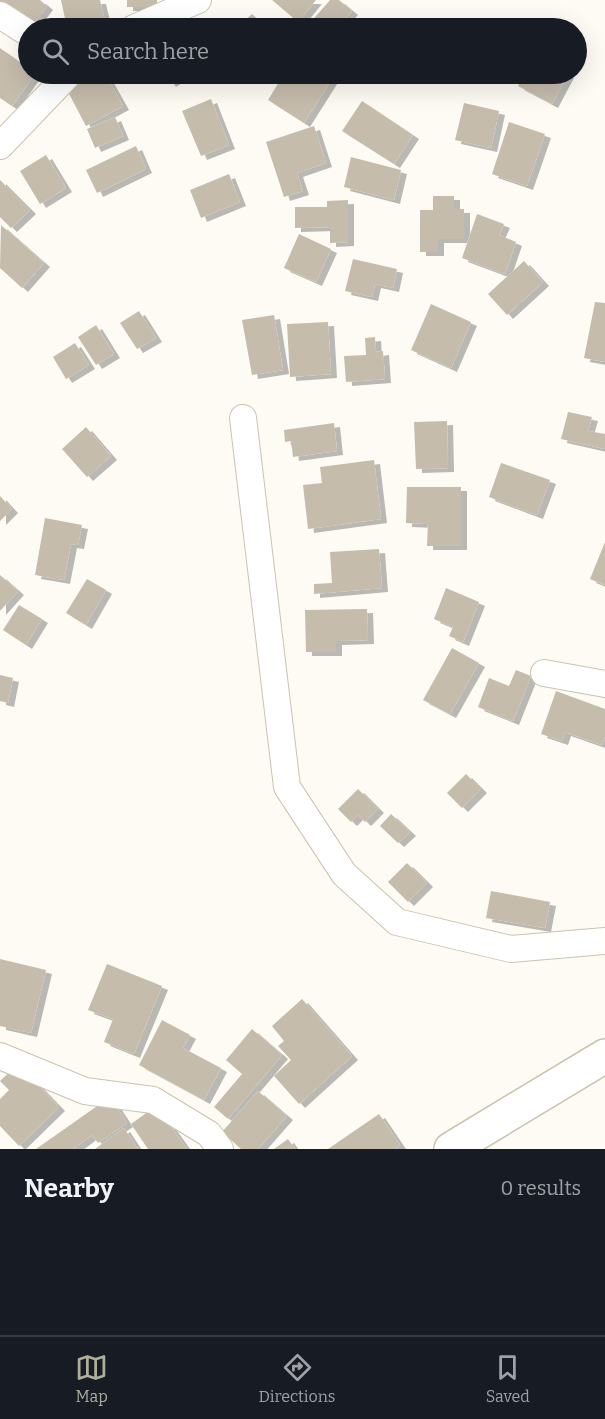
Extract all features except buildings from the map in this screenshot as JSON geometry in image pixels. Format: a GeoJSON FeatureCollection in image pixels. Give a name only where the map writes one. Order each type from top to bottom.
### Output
{"type":"FeatureCollection","features":[{"type":"Feature","properties":{"kind":"main road"},"geometry":{"type":"LineString","coordinates":[[451,1149],[605,1056]]}},
{"type":"Feature","properties":{"kind":"street"},"geometry":{"type":"LineString","coordinates":[[157,18],[198,0]]}},
{"type":"Feature","properties":{"kind":"street"},"geometry":{"type":"LineString","coordinates":[[0,15],[18,27]]}},
{"type":"Feature","properties":{"kind":"street"},"geometry":{"type":"LineString","coordinates":[[0,146],[59,84]]}},
{"type":"Feature","properties":{"kind":"street"},"geometry":{"type":"LineString","coordinates":[[243,418],[287,788],[344,874],[397,922],[510,948],[605,941]]}},
{"type":"Feature","properties":{"kind":"street"},"geometry":{"type":"LineString","coordinates":[[544,673],[605,684]]}},
{"type":"Feature","properties":{"kind":"street"},"geometry":{"type":"LineString","coordinates":[[0,1056],[85,1091],[153,1100],[209,1134],[220,1149]]}}]}
